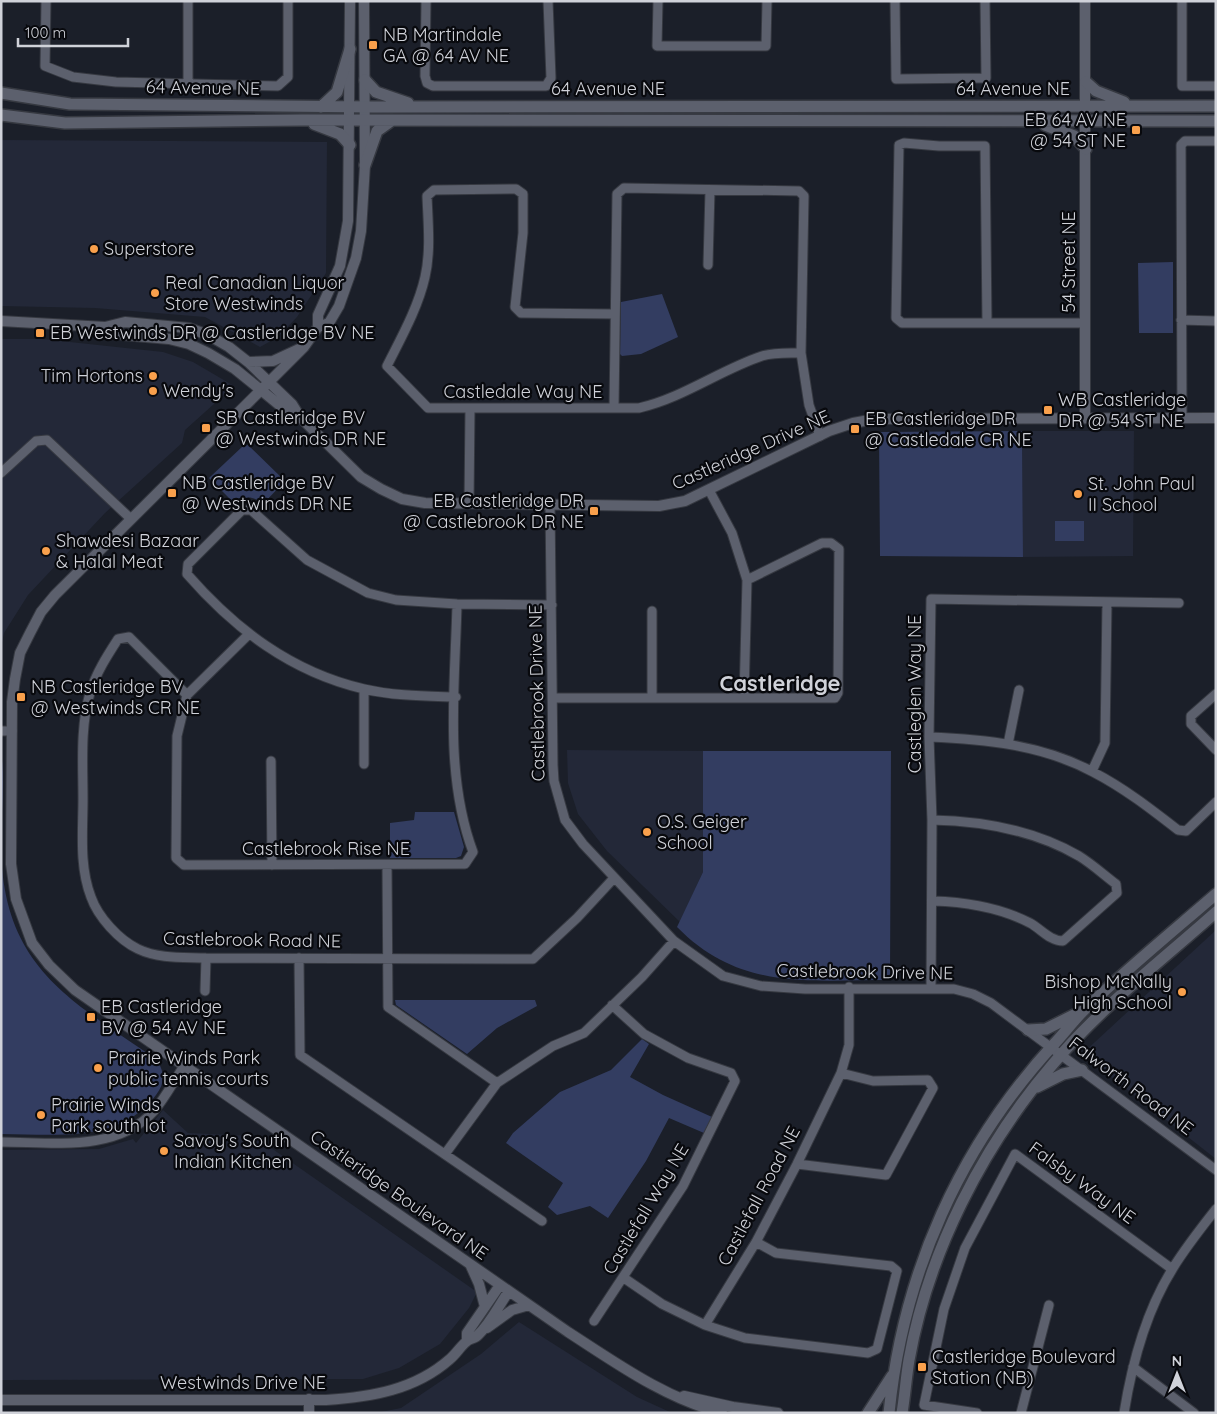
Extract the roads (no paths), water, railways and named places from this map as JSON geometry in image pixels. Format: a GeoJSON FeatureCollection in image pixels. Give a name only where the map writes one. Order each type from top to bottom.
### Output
{"type":"FeatureCollection","features":[{"type":"Feature","properties":{"kind":"main road"},"geometry":{"type":"LineString","coordinates":[[321,107],[334,97],[341,85],[350,49]]}},
{"type":"Feature","properties":{"kind":"main road"},"geometry":{"type":"LineString","coordinates":[[365,80],[376,92],[386,97],[425,107]]}},
{"type":"Feature","properties":{"kind":"main road"},"geometry":{"type":"LineString","coordinates":[[1086,82],[1096,91],[1111,98],[1140,107]]}},
{"type":"Feature","properties":{"kind":"main road","name":"64 Avenue NE"},"geometry":{"type":"LineString","coordinates":[[1,93],[70,104],[321,107],[1216,106]]}},
{"type":"Feature","properties":{"kind":"main road","name":"64 Avenue NE"},"geometry":{"type":"LineString","coordinates":[[1,115],[66,123],[303,120],[1216,122]]}},
{"type":"Feature","properties":{"kind":"main road"},"geometry":{"type":"LineString","coordinates":[[303,120],[333,130],[350,146]]}},
{"type":"Feature","properties":{"kind":"main road"},"geometry":{"type":"LineString","coordinates":[[365,165],[378,131],[391,121]]}},
{"type":"Feature","properties":{"kind":"main road"},"geometry":{"type":"LineString","coordinates":[[1032,122],[1074,136],[1086,148]]}},
{"type":"Feature","properties":{"kind":"main road"},"geometry":{"type":"LineString","coordinates":[[889,1413],[893,1375],[912,1292],[927,1246],[944,1207],[988,1128],[1021,1082],[1084,1010],[1216,894]]}},
{"type":"Feature","properties":{"kind":"main road"},"geometry":{"type":"LineString","coordinates":[[902,1413],[909,1360],[924,1298],[939,1254],[979,1171],[1016,1112],[1061,1054],[1216,912]]}},
{"type":"Feature","properties":{"kind":"main road"},"geometry":{"type":"LineString","coordinates":[[1028,1030],[1046,1029],[1084,1010]]}},
{"type":"Feature","properties":{"kind":"main road"},"geometry":{"type":"LineString","coordinates":[[1033,1089],[1063,1074],[1082,1070]]}},
{"type":"Feature","properties":{"kind":"main road"},"geometry":{"type":"LineString","coordinates":[[868,1413],[893,1375]]}},
{"type":"Feature","properties":{"kind":"street"},"geometry":{"type":"LineString","coordinates":[[46,1],[45,66],[73,77],[116,82],[278,86],[288,77],[288,1]]}},
{"type":"Feature","properties":{"kind":"street"},"geometry":{"type":"LineString","coordinates":[[188,1],[188,85]]}},
{"type":"Feature","properties":{"kind":"street","name":"Castleridge Boulevard NE"},"geometry":{"type":"LineString","coordinates":[[350,1],[348,221],[340,266],[318,315],[318,327],[304,347],[261,391],[55,595],[33,626],[20,653],[6,731],[11,864],[16,899],[32,943],[49,965],[75,990],[505,1288],[626,1369],[699,1407],[722,1413]]}},
{"type":"Feature","properties":{"kind":"street","name":"Castleridge Boulevard NE"},"geometry":{"type":"LineString","coordinates":[[318,327],[329,323],[339,306],[351,277],[360,231],[365,165],[364,1]]}},
{"type":"Feature","properties":{"kind":"street"},"geometry":{"type":"LineString","coordinates":[[426,1],[426,76],[428,83],[433,86],[549,84],[548,1]]}},
{"type":"Feature","properties":{"kind":"street"},"geometry":{"type":"LineString","coordinates":[[658,1],[656,46],[766,46],[767,1]]}},
{"type":"Feature","properties":{"kind":"street"},"geometry":{"type":"LineString","coordinates":[[895,1],[896,79],[986,78],[985,1]]}},
{"type":"Feature","properties":{"kind":"street","name":"54 Street NE"},"geometry":{"type":"LineString","coordinates":[[1085,1],[1085,418]]}},
{"type":"Feature","properties":{"kind":"street"},"geometry":{"type":"LineString","coordinates":[[1182,1],[1182,86],[1216,86]]}},
{"type":"Feature","properties":{"kind":"street"},"geometry":{"type":"LineString","coordinates":[[1182,418],[1181,145],[1185,141],[1216,141]]}},
{"type":"Feature","properties":{"kind":"street"},"geometry":{"type":"LineString","coordinates":[[987,322],[985,146],[940,146],[904,143],[899,145],[896,318],[902,322],[1085,323]]}},
{"type":"Feature","properties":{"kind":"street"},"geometry":{"type":"LineString","coordinates":[[614,408],[616,194],[624,188],[799,190],[804,196],[801,353],[809,405],[820,436]]}},
{"type":"Feature","properties":{"kind":"street","name":"Castledale Way NE"},"geometry":{"type":"LineString","coordinates":[[615,314],[520,313],[514,307],[524,233],[523,194],[516,189],[434,190],[427,196],[428,225],[425,277],[408,323],[387,366],[428,408],[639,408],[659,403],[762,356],[781,353],[801,353]]}},
{"type":"Feature","properties":{"kind":"street"},"geometry":{"type":"LineString","coordinates":[[708,265],[710,190]]}},
{"type":"Feature","properties":{"kind":"street"},"geometry":{"type":"LineString","coordinates":[[1181,320],[1216,321]]}},
{"type":"Feature","properties":{"kind":"street"},"geometry":{"type":"LineString","coordinates":[[1,321],[105,327],[125,322],[189,328],[215,339],[248,362],[269,382]]}},
{"type":"Feature","properties":{"kind":"street"},"geometry":{"type":"LineString","coordinates":[[105,327],[123,335],[169,339],[189,344],[235,369],[261,391]]}},
{"type":"Feature","properties":{"kind":"street"},"geometry":{"type":"LineString","coordinates":[[248,362],[273,361],[304,347]]}},
{"type":"Feature","properties":{"kind":"street","name":"Castleridge Drive NE"},"geometry":{"type":"LineString","coordinates":[[269,382],[292,404],[300,417],[361,477],[381,490],[402,499],[425,503],[660,506],[685,501],[820,436],[853,423],[875,419],[1216,418]]}},
{"type":"Feature","properties":{"kind":"street","name":"Castleridge Drive NE"},"geometry":{"type":"LineString","coordinates":[[261,391],[288,412],[300,417]]}},
{"type":"Feature","properties":{"kind":"street"},"geometry":{"type":"LineString","coordinates":[[469,503],[470,408]]}},
{"type":"Feature","properties":{"kind":"street"},"geometry":{"type":"LineString","coordinates":[[1,473],[36,441],[47,440],[131,520]]}},
{"type":"Feature","properties":{"kind":"street"},"geometry":{"type":"LineString","coordinates":[[709,490],[732,533],[746,580],[744,698]]}},
{"type":"Feature","properties":{"kind":"street","name":"Castlebrook Drive NE"},"geometry":{"type":"LineString","coordinates":[[550,505],[554,698],[553,765],[558,800],[565,820],[583,844],[614,878],[674,941],[723,976],[761,986],[804,989],[849,987],[954,988],[973,994],[991,1003],[1051,1047]]}},
{"type":"Feature","properties":{"kind":"street"},"geometry":{"type":"LineString","coordinates":[[456,697],[409,695],[364,689],[302,666],[248,635],[212,603],[187,574],[188,564],[242,510],[250,510],[307,560],[368,593],[396,600],[457,604],[552,605]]}},
{"type":"Feature","properties":{"kind":"street"},"geometry":{"type":"LineString","coordinates":[[554,698],[835,698],[838,693],[839,549],[831,544],[822,543],[746,580]]}},
{"type":"Feature","properties":{"kind":"street","name":"Castleglen Way NE"},"geometry":{"type":"LineString","coordinates":[[931,987],[933,901],[929,738],[932,599],[1107,602]]}},
{"type":"Feature","properties":{"kind":"street"},"geometry":{"type":"LineString","coordinates":[[1092,771],[1105,743],[1107,602],[1179,603]]}},
{"type":"Feature","properties":{"kind":"street","name":"Castlebrook Rise NE"},"geometry":{"type":"LineString","coordinates":[[187,695],[177,736],[176,858],[184,866],[464,864],[473,852],[462,823],[454,753],[457,604]]}},
{"type":"Feature","properties":{"kind":"street"},"geometry":{"type":"LineString","coordinates":[[652,611],[652,698]]}},
{"type":"Feature","properties":{"kind":"street"},"geometry":{"type":"LineString","coordinates":[[187,695],[248,635]]}},
{"type":"Feature","properties":{"kind":"street","name":"Castlebrook Road NE"},"geometry":{"type":"LineString","coordinates":[[187,695],[129,637],[118,639],[100,667],[90,693],[86,713],[83,740],[83,862],[91,899],[102,917],[115,932],[138,949],[161,956],[206,958],[534,958],[577,918],[614,878]]}},
{"type":"Feature","properties":{"kind":"street"},"geometry":{"type":"LineString","coordinates":[[364,689],[364,764]]}},
{"type":"Feature","properties":{"kind":"street"},"geometry":{"type":"LineString","coordinates":[[1008,744],[1019,690]]}},
{"type":"Feature","properties":{"kind":"street"},"geometry":{"type":"LineString","coordinates":[[1216,694],[1192,716],[1191,724],[1216,750]]}},
{"type":"Feature","properties":{"kind":"street"},"geometry":{"type":"LineString","coordinates":[[929,738],[968,739],[1008,744],[1060,759],[1092,771],[1136,798],[1178,830],[1186,831],[1216,802]]}},
{"type":"Feature","properties":{"kind":"street"},"geometry":{"type":"LineString","coordinates":[[271,761],[272,865]]}},
{"type":"Feature","properties":{"kind":"street"},"geometry":{"type":"LineString","coordinates":[[932,820],[973,821],[1004,826],[1042,839],[1080,857],[1116,884],[1118,892],[1063,941],[1056,941],[1030,923],[996,909],[961,902],[933,901]]}},
{"type":"Feature","properties":{"kind":"street"},"geometry":{"type":"LineString","coordinates":[[387,866],[388,1007],[496,1083]]}},
{"type":"Feature","properties":{"kind":"street"},"geometry":{"type":"LineString","coordinates":[[445,1154],[496,1083],[528,1060],[553,1046],[584,1033],[642,977],[674,941]]}},
{"type":"Feature","properties":{"kind":"street"},"geometry":{"type":"LineString","coordinates":[[205,991],[206,958]]}},
{"type":"Feature","properties":{"kind":"street"},"geometry":{"type":"LineString","coordinates":[[299,958],[300,1055],[542,1221]]}},
{"type":"Feature","properties":{"kind":"street","name":"Castlefall Road NE"},"geometry":{"type":"LineString","coordinates":[[705,1325],[756,1242],[797,1164],[841,1073],[849,1045],[849,987]]}},
{"type":"Feature","properties":{"kind":"street","name":"Castlefall Way NE"},"geometry":{"type":"LineString","coordinates":[[594,1321],[683,1186],[735,1081],[732,1073],[688,1058],[644,1034],[612,1005]]}},
{"type":"Feature","properties":{"kind":"street","name":"Falworth Road NE"},"geometry":{"type":"LineString","coordinates":[[1051,1047],[1216,1170]]}},
{"type":"Feature","properties":{"kind":"street"},"geometry":{"type":"LineString","coordinates":[[1,1142],[94,1141],[115,1136],[132,1127],[154,1111],[184,1066]]}},
{"type":"Feature","properties":{"kind":"street"},"geometry":{"type":"LineString","coordinates":[[797,1164],[886,1175],[933,1088],[928,1080],[873,1081],[841,1073]]}},
{"type":"Feature","properties":{"kind":"street","name":"Falsby Way NE"},"geometry":{"type":"LineString","coordinates":[[977,1413],[924,1405],[944,1308],[965,1248],[1015,1154],[1172,1269]]}},
{"type":"Feature","properties":{"kind":"street"},"geometry":{"type":"LineString","coordinates":[[1124,1413],[1132,1367],[1150,1314],[1172,1269],[1216,1209]]}},
{"type":"Feature","properties":{"kind":"street"},"geometry":{"type":"LineString","coordinates":[[624,1278],[662,1304],[705,1325],[745,1338],[868,1353],[877,1349],[897,1272],[891,1266],[776,1253],[756,1242]]}},
{"type":"Feature","properties":{"kind":"street"},"geometry":{"type":"LineString","coordinates":[[469,1263],[479,1284],[485,1307]]}},
{"type":"Feature","properties":{"kind":"street","name":"Westwinds Drive NE"},"geometry":{"type":"LineString","coordinates":[[467,1340],[467,1333],[485,1307],[505,1288]]}},
{"type":"Feature","properties":{"kind":"street","name":"Westwinds Drive NE"},"geometry":{"type":"LineString","coordinates":[[1,1400],[362,1398],[389,1392],[434,1372],[452,1358],[467,1340],[476,1337],[484,1329],[505,1288]]}},
{"type":"Feature","properties":{"kind":"street"},"geometry":{"type":"LineString","coordinates":[[484,1329],[493,1326],[512,1310],[530,1305]]}},
{"type":"Feature","properties":{"kind":"street"},"geometry":{"type":"LineString","coordinates":[[1021,1413],[1048,1305]]}},
{"type":"Feature","properties":{"kind":"street"},"geometry":{"type":"LineString","coordinates":[[1132,1367],[1194,1413]]}},
{"type":"Feature","properties":{"kind":"street","name":"Castleridge Boulevard NE"},"geometry":{"type":"LineString","coordinates":[[678,1396],[697,1398],[733,1407],[778,1413]]}},
{"type":"Feature","properties":{"kind":"street"},"geometry":{"type":"LineString","coordinates":[[309,1399],[309,1413]]}},
{"type":"Feature","properties":{"kind":"place","name":"NB Martindale GA @ 64 AV NE"},"geometry":{"type":"Point","coordinates":[373,45]}},
{"type":"Feature","properties":{"kind":"place","name":"EB 64 AV NE @ 54 ST NE"},"geometry":{"type":"Point","coordinates":[1136,130]}},
{"type":"Feature","properties":{"kind":"place","name":"Superstore"},"geometry":{"type":"Point","coordinates":[94,249]}},
{"type":"Feature","properties":{"kind":"place","name":"Real Canadian Liquor Store Westwinds"},"geometry":{"type":"Point","coordinates":[155,293]}},
{"type":"Feature","properties":{"kind":"place","name":"EB Westwinds DR @ Castleridge BV NE"},"geometry":{"type":"Point","coordinates":[40,333]}},
{"type":"Feature","properties":{"kind":"place","name":"Tim Hortons"},"geometry":{"type":"Point","coordinates":[153,376]}},
{"type":"Feature","properties":{"kind":"place","name":"Wendy's"},"geometry":{"type":"Point","coordinates":[153,391]}},
{"type":"Feature","properties":{"kind":"place","name":"WB Castleridge DR @ 54 ST NE"},"geometry":{"type":"Point","coordinates":[1048,410]}},
{"type":"Feature","properties":{"kind":"place","name":"SB Castleridge BV @ Westwinds DR NE"},"geometry":{"type":"Point","coordinates":[206,428]}},
{"type":"Feature","properties":{"kind":"place","name":"EB Castleridge DR @ Castledale CR NE"},"geometry":{"type":"Point","coordinates":[855,429]}},
{"type":"Feature","properties":{"kind":"place","name":"NB Castleridge BV @ Westwinds DR NE"},"geometry":{"type":"Point","coordinates":[172,493]}},
{"type":"Feature","properties":{"kind":"place","name":"St. John Paul II School"},"geometry":{"type":"Point","coordinates":[1078,494]}},
{"type":"Feature","properties":{"kind":"place","name":"EB Castleridge DR @ Castlebrook DR NE"},"geometry":{"type":"Point","coordinates":[594,511]}},
{"type":"Feature","properties":{"kind":"place","name":"Shawdesi Bazaar & Halal Meat"},"geometry":{"type":"Point","coordinates":[46,551]}},
{"type":"Feature","properties":{"kind":"place","name":"NB Castleridge BV @ Westwinds CR NE"},"geometry":{"type":"Point","coordinates":[21,697]}},
{"type":"Feature","properties":{"kind":"place","name":"O.S. Geiger School"},"geometry":{"type":"Point","coordinates":[647,832]}},
{"type":"Feature","properties":{"kind":"place","name":"Bishop McNally High School"},"geometry":{"type":"Point","coordinates":[1182,992]}},
{"type":"Feature","properties":{"kind":"place","name":"EB Castleridge BV @ 54 AV NE"},"geometry":{"type":"Point","coordinates":[91,1017]}},
{"type":"Feature","properties":{"kind":"place","name":"Prairie Winds Park public tennis courts"},"geometry":{"type":"Point","coordinates":[98,1068]}},
{"type":"Feature","properties":{"kind":"place","name":"Prairie Winds Park south lot"},"geometry":{"type":"Point","coordinates":[41,1115]}},
{"type":"Feature","properties":{"kind":"place","name":"Savoy's South Indian Kitchen"},"geometry":{"type":"Point","coordinates":[164,1151]}},
{"type":"Feature","properties":{"kind":"place","name":"Castleridge Boulevard Station (NB)"},"geometry":{"type":"Point","coordinates":[922,1367]}},
{"type":"Feature","properties":{"kind":"district","name":"Castleridge"},"geometry":{"type":"Point","coordinates":[780,683]}}]}
